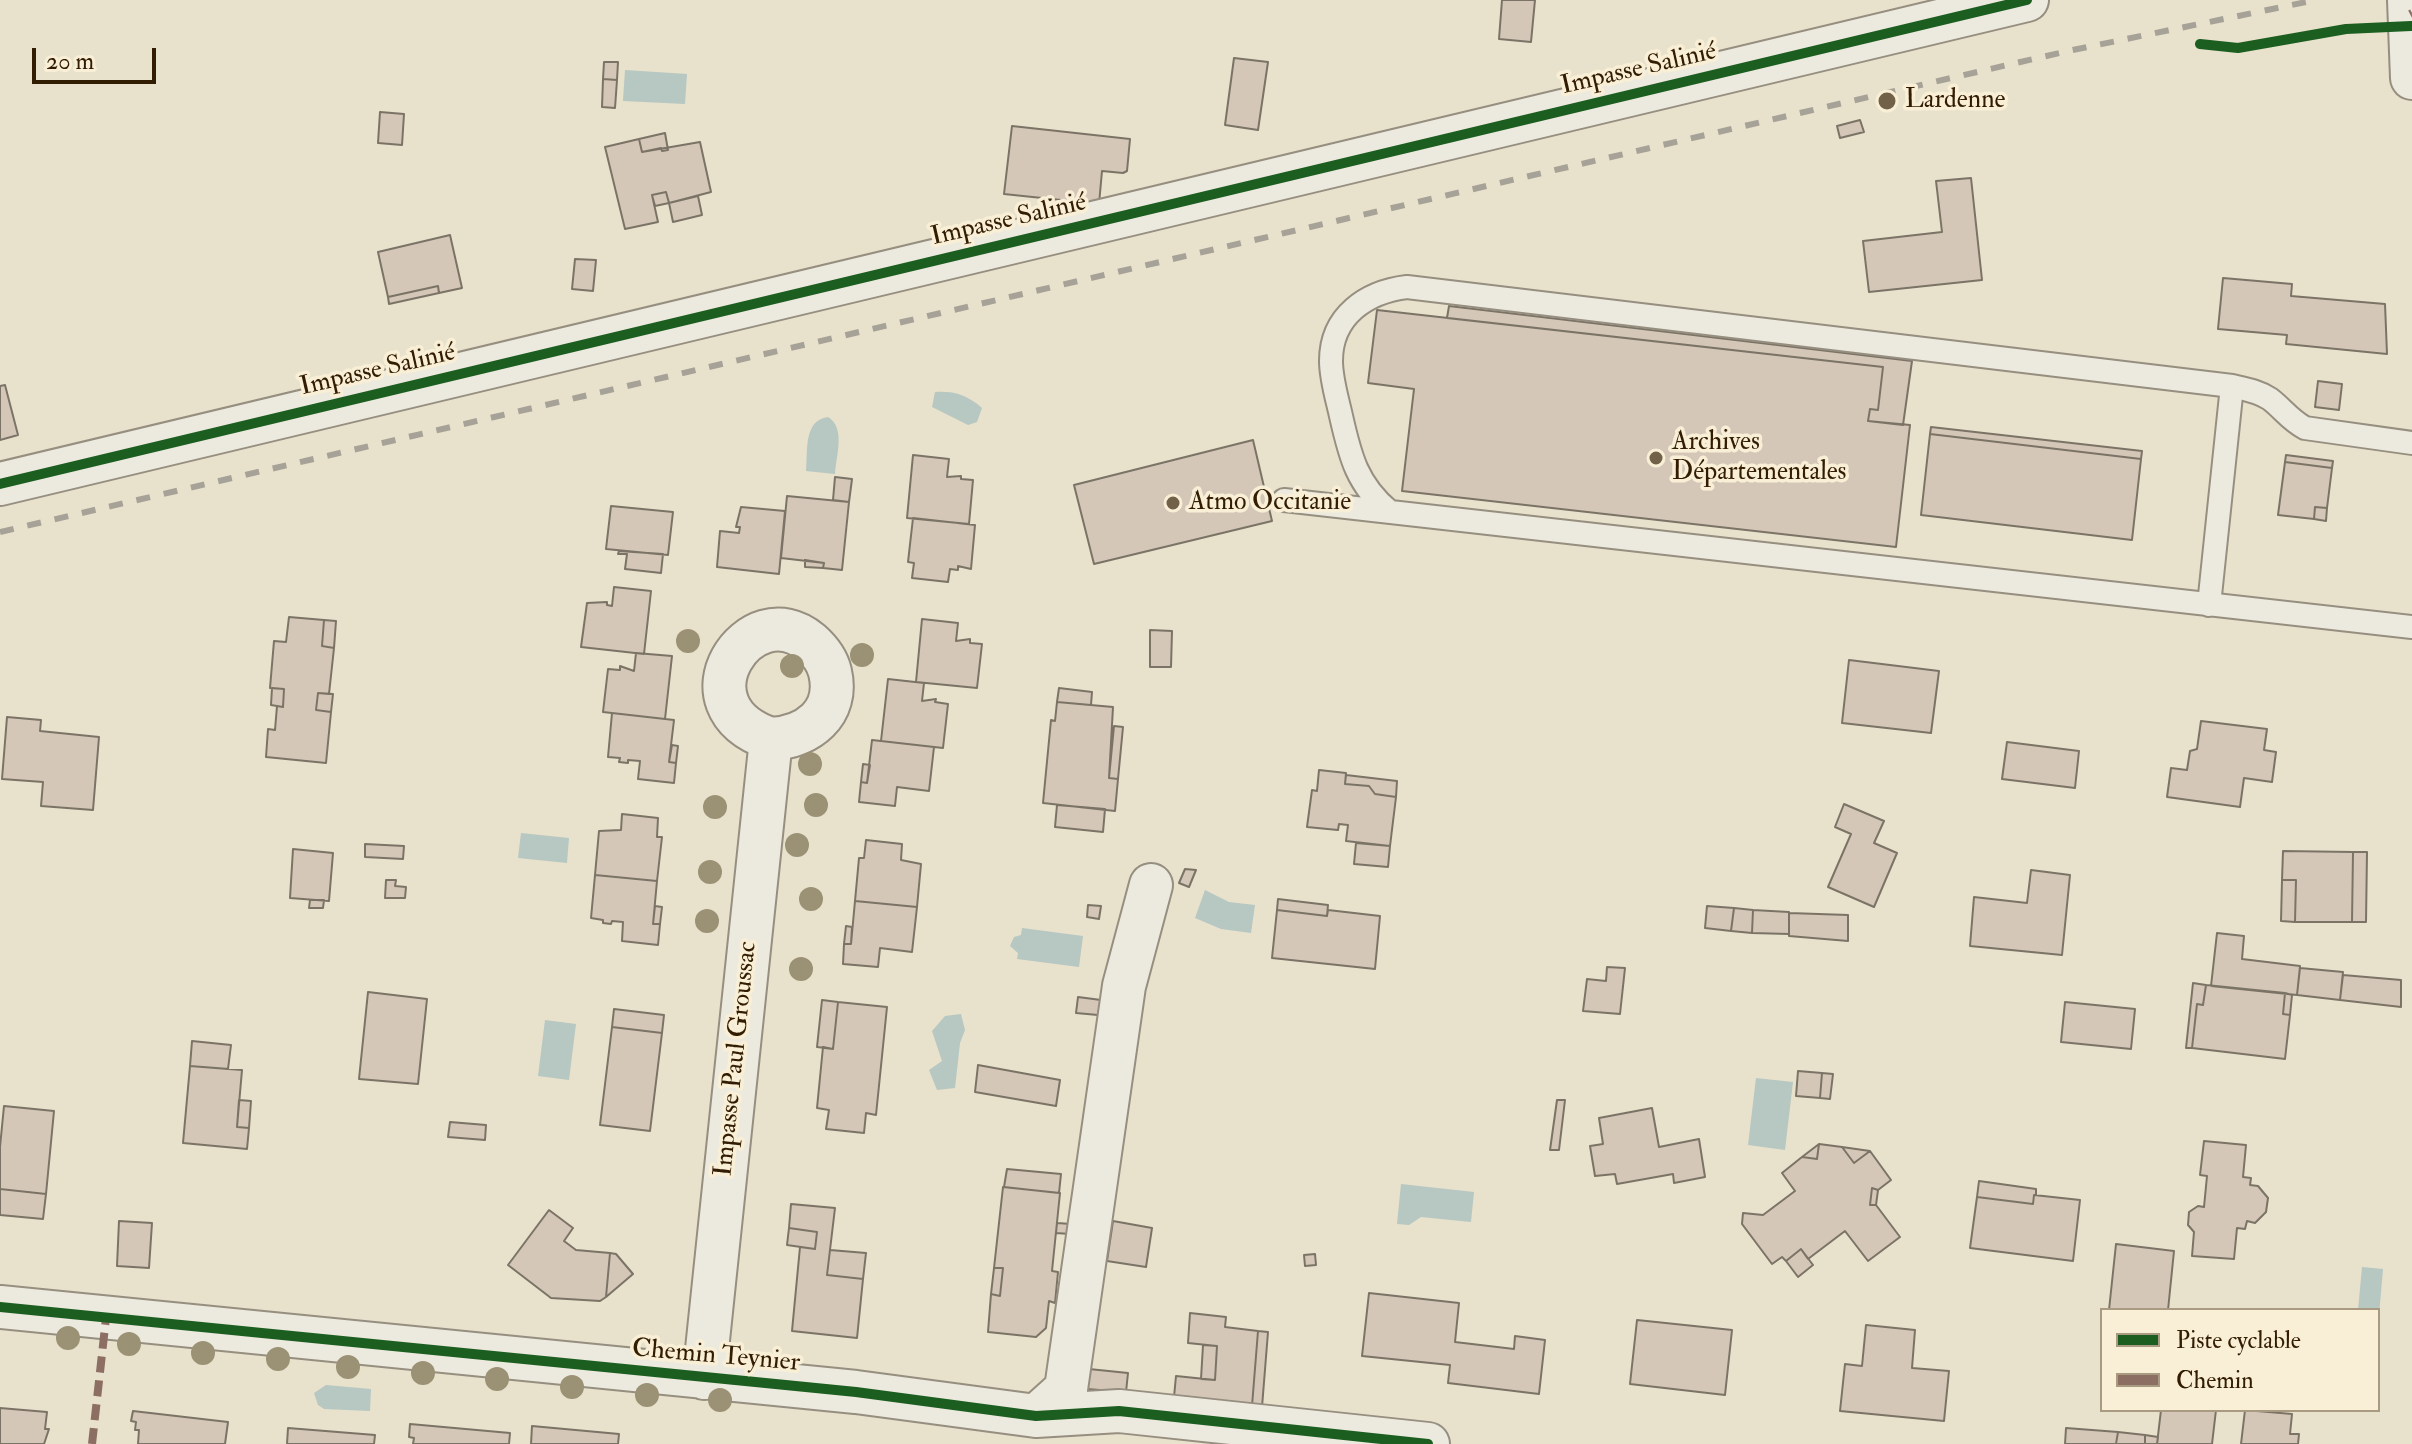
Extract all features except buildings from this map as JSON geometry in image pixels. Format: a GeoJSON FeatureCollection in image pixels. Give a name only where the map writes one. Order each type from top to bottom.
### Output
{"type":"FeatureCollection","features":[{"type":"Feature","properties":{"kind":"street","name":"Impasse Salinié"},"geometry":{"type":"LineString","coordinates":[[0,484],[2027,0]]}},
{"type":"Feature","properties":{"kind":"street"},"geometry":{"type":"LineString","coordinates":[[2409,0],[2412,78]]}},
{"type":"Feature","properties":{"kind":"street","name":"Impasse Paul Groussac"},"geometry":{"type":"LineString","coordinates":[[704,1378],[771,739]]}},
{"type":"Feature","properties":{"kind":"street"},"geometry":{"type":"LineString","coordinates":[[1034,1430],[1066,1389],[1124,986],[1151,885]]}},
{"type":"Feature","properties":{"kind":"street","name":"Chemin Teynier"},"geometry":{"type":"LineString","coordinates":[[0,1307],[856,1392],[1034,1430],[1119,1411],[1428,1444]]}},
{"type":"Feature","properties":{"kind":"lane"},"geometry":{"type":"LineString","coordinates":[[1390,512],[1372,498],[1359,477],[1348,448],[1332,377],[1331,358],[1334,336],[1353,307],[1385,290],[1407,287],[2232,386],[2252,390],[2270,399],[2290,420],[2305,428],[2412,443]]}},
{"type":"Feature","properties":{"kind":"lane"},"geometry":{"type":"LineString","coordinates":[[2209,605],[2232,386]]}},
{"type":"Feature","properties":{"kind":"lane"},"geometry":{"type":"LineString","coordinates":[[1284,500],[2412,627]]}},
{"type":"Feature","properties":{"kind":"shaded area"},"geometry":{"type":"Polygon","coordinates":[[[625,70],[687,74],[685,104],[623,101],[625,70]]]}},
{"type":"Feature","properties":{"kind":"shaded area"},"geometry":{"type":"Polygon","coordinates":[[[935,392],[966,397],[982,408],[977,422],[968,425],[932,407],[935,392]]]}},
{"type":"Feature","properties":{"kind":"shaded area"},"geometry":{"type":"Polygon","coordinates":[[[828,417],[834,422],[838,435],[835,474],[806,471],[811,430],[820,419],[828,417]]]}},
{"type":"Feature","properties":{"kind":"shaded area"},"geometry":{"type":"Polygon","coordinates":[[[521,833],[569,838],[567,863],[518,858],[521,833]]]}},
{"type":"Feature","properties":{"kind":"shaded area"},"geometry":{"type":"Polygon","coordinates":[[[1205,890],[1229,902],[1255,905],[1251,933],[1221,929],[1195,918],[1205,890]]]}},
{"type":"Feature","properties":{"kind":"shaded area"},"geometry":{"type":"Polygon","coordinates":[[[1022,928],[1083,936],[1079,967],[1017,959],[1018,953],[1010,946],[1014,937],[1021,935],[1022,928]]]}},
{"type":"Feature","properties":{"kind":"shaded area"},"geometry":{"type":"Polygon","coordinates":[[[961,1014],[965,1030],[960,1043],[955,1088],[937,1090],[929,1070],[942,1061],[932,1031],[945,1016],[961,1014]]]}},
{"type":"Feature","properties":{"kind":"shaded area"},"geometry":{"type":"Polygon","coordinates":[[[545,1020],[576,1024],[569,1080],[538,1076],[545,1020]]]}},
{"type":"Feature","properties":{"kind":"shaded area"},"geometry":{"type":"Polygon","coordinates":[[[1756,1078],[1793,1082],[1785,1150],[1748,1145],[1756,1078]]]}},
{"type":"Feature","properties":{"kind":"shaded area"},"geometry":{"type":"Polygon","coordinates":[[[1401,1184],[1474,1192],[1471,1222],[1421,1217],[1409,1225],[1397,1224],[1401,1184]]]}},
{"type":"Feature","properties":{"kind":"shaded area"},"geometry":{"type":"Polygon","coordinates":[[[2362,1267],[2383,1269],[2380,1308],[2358,1308],[2362,1267]]]}},
{"type":"Feature","properties":{"kind":"shaded area"},"geometry":{"type":"Polygon","coordinates":[[[326,1385],[371,1389],[370,1411],[324,1409],[318,1405],[314,1393],[326,1385]]]}},
{"type":"Feature","properties":{"kind":"railway"},"geometry":{"type":"LineString","coordinates":[[0,532],[2068,51],[2316,0]]}},
{"type":"Feature","properties":{"kind":"marked path"},"geometry":{"type":"LineString","coordinates":[[92,1444],[106,1318]]}},
{"type":"Feature","properties":{"kind":"cycle path"},"geometry":{"type":"LineString","coordinates":[[0,484],[2027,0]]}},
{"type":"Feature","properties":{"kind":"cycle path"},"geometry":{"type":"LineString","coordinates":[[2200,44],[2238,48],[2346,29],[2411,26]]}},
{"type":"Feature","properties":{"kind":"cycle path"},"geometry":{"type":"LineString","coordinates":[[0,1307],[856,1392],[1036,1416],[1119,1411],[1428,1444]]}},
{"type":"Feature","properties":{"kind":"place","name":"Lardenne"},"geometry":{"type":"Point","coordinates":[1887,101]}},
{"type":"Feature","properties":{"kind":"place","name":"Archives Départementales"},"geometry":{"type":"Point","coordinates":[1656,458]}},
{"type":"Feature","properties":{"kind":"place","name":"Atmo Occitanie"},"geometry":{"type":"Point","coordinates":[1173,503]}}]}
